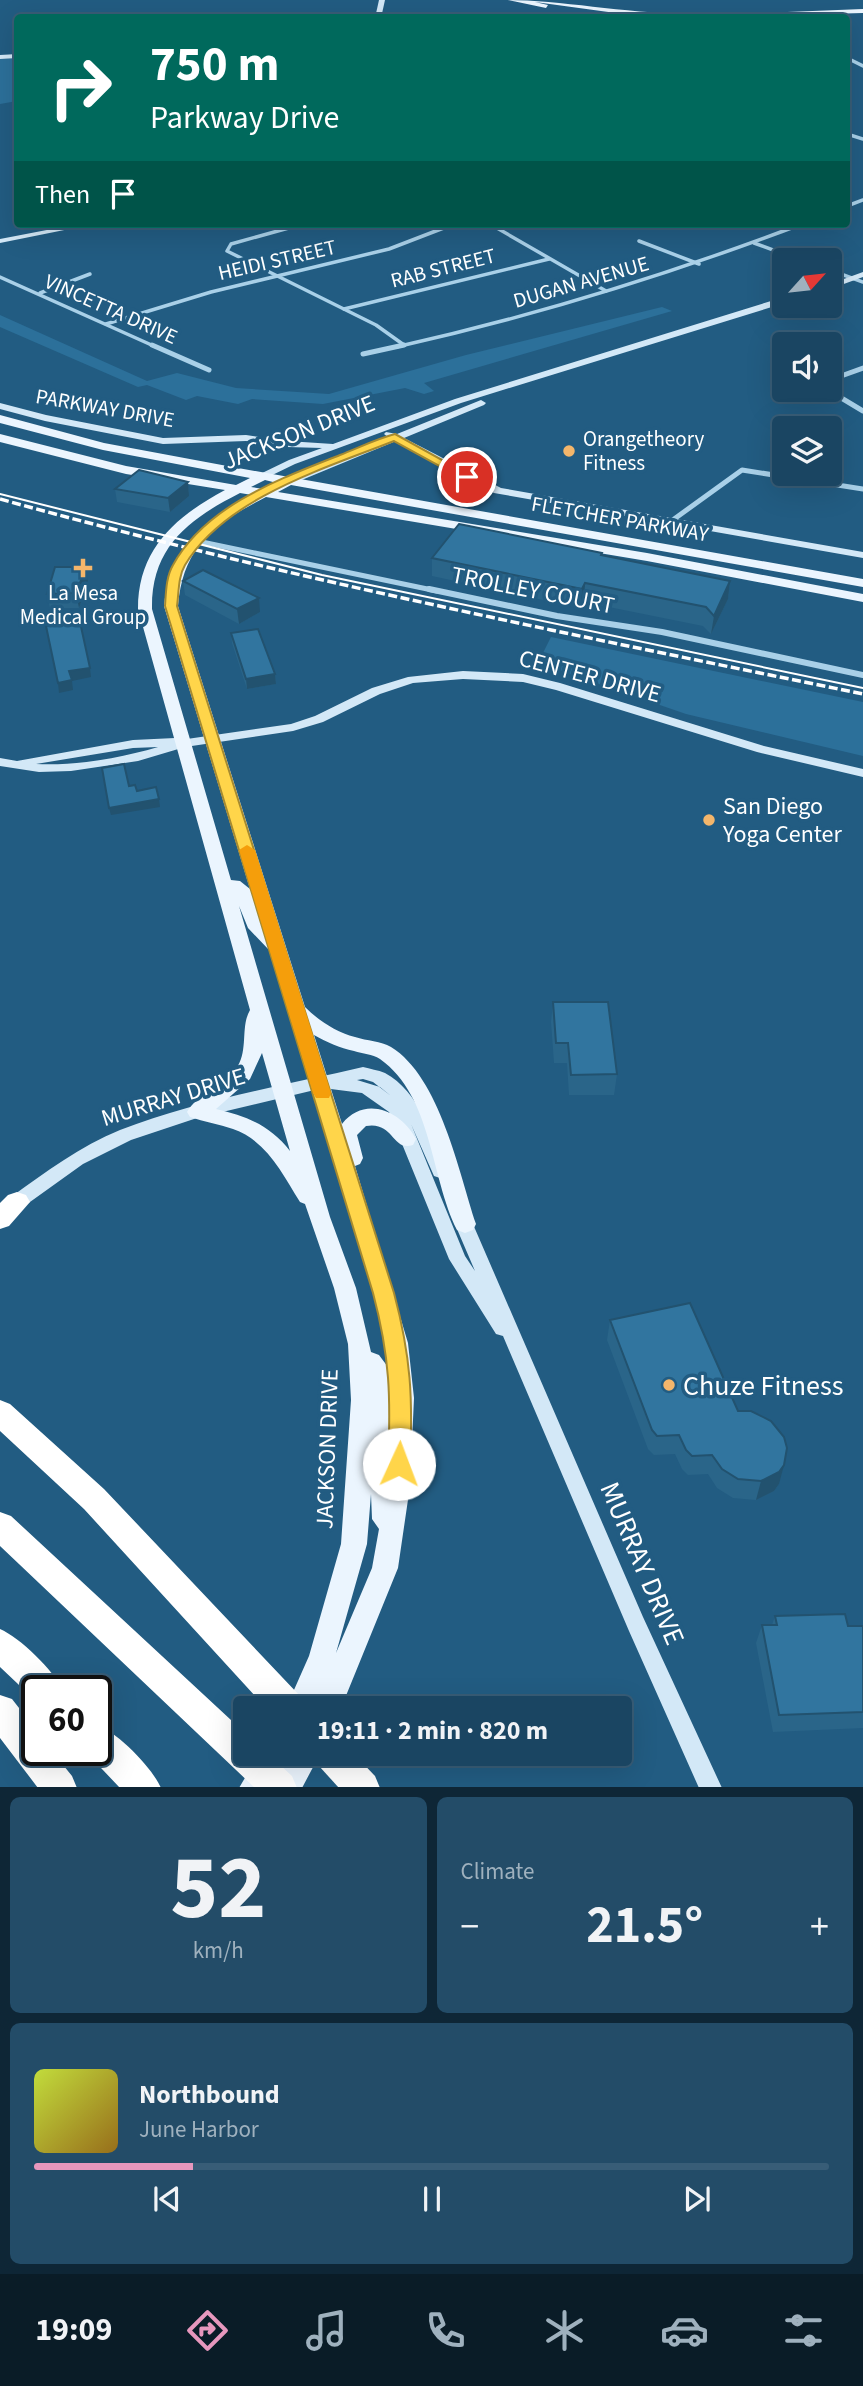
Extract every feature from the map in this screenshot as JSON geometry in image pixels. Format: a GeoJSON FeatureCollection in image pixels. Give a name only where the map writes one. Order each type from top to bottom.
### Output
{"type":"FeatureCollection","features":[{"type":"Feature","properties":{"kind":"highway"},"geometry":{"type":"LineString","coordinates":[[0,1413],[94,1499],[277,1696]]}},
{"type":"Feature","properties":{"kind":"highway"},"geometry":{"type":"LineString","coordinates":[[0,1526],[280,1787]]}},
{"type":"Feature","properties":{"kind":"highway"},"geometry":{"type":"LineString","coordinates":[[0,1645],[31,1675]]}},
{"type":"Feature","properties":{"kind":"highway"},"geometry":{"type":"LineString","coordinates":[[0,1711],[60,1787]]}},
{"type":"Feature","properties":{"kind":"highway"},"geometry":{"type":"LineString","coordinates":[[112,1756],[135,1778]]}},
{"type":"Feature","properties":{"kind":"highway"},"geometry":{"type":"LineString","coordinates":[[343,1766],[363,1787]]}},
{"type":"Feature","properties":{"kind":"main road"},"geometry":{"type":"LineString","coordinates":[[511,0],[621,14]]}},
{"type":"Feature","properties":{"kind":"main road"},"geometry":{"type":"LineString","coordinates":[[535,0],[624,14]]}},
{"type":"Feature","properties":{"kind":"main road"},"geometry":{"type":"LineString","coordinates":[[824,14],[863,13]]}},
{"type":"Feature","properties":{"kind":"main road"},"geometry":{"type":"LineString","coordinates":[[0,241],[69,228]]}},
{"type":"Feature","properties":{"kind":"main road"},"geometry":{"type":"LineString","coordinates":[[842,282],[863,274]]}},
{"type":"Feature","properties":{"kind":"main road","name":"JACKSON DRIVE"},"geometry":{"type":"LineString","coordinates":[[305,1696],[322,1657],[354,1544],[363,1400],[359,1344],[345,1288],[319,1217],[145,609],[146,580],[152,563],[180,526],[221,496],[300,459],[472,397],[772,304]]}},
{"type":"Feature","properties":{"kind":"main road","name":"JACKSON DRIVE"},"geometry":{"type":"LineString","coordinates":[[332,1696],[385,1568],[398,1486],[402,1398],[397,1343],[171,606],[173,580],[178,565],[197,541],[222,517],[288,482],[479,403],[772,308]]}},
{"type":"Feature","properties":{"kind":"main road","name":"PARKWAY DRIVE"},"geometry":{"type":"LineString","coordinates":[[0,405],[45,418],[163,441],[246,438],[287,444],[338,446]]}},
{"type":"Feature","properties":{"kind":"main road","name":"FLETCHER PARKWAY"},"geometry":{"type":"LineString","coordinates":[[0,419],[103,446],[288,482],[863,583]]}},
{"type":"Feature","properties":{"kind":"main road"},"geometry":{"type":"LineString","coordinates":[[382,430],[498,491],[863,555]]}},
{"type":"Feature","properties":{"kind":"main road","name":"FLETCHER PARKWAY"},"geometry":{"type":"LineString","coordinates":[[0,438],[126,470],[634,555],[863,598]]}},
{"type":"Feature","properties":{"kind":"main road"},"geometry":{"type":"LineString","coordinates":[[287,444],[300,459]]}},
{"type":"Feature","properties":{"kind":"main road","name":"CENTER DRIVE"},"geometry":{"type":"LineString","coordinates":[[0,762],[39,768],[71,767],[138,757],[183,743],[293,727],[319,719],[376,691],[412,680],[463,675],[523,678],[560,687],[768,751],[863,773]]}},
{"type":"Feature","properties":{"kind":"main road"},"geometry":{"type":"LineString","coordinates":[[224,887],[238,886],[242,890],[254,924],[277,950]]}},
{"type":"Feature","properties":{"kind":"main road"},"geometry":{"type":"LineString","coordinates":[[197,1112],[231,1090],[250,1063],[256,1044],[257,997]]}},
{"type":"Feature","properties":{"kind":"main road"},"geometry":{"type":"LineString","coordinates":[[295,1008],[319,1030],[353,1044],[381,1050],[403,1066],[428,1114],[465,1224]]}},
{"type":"Feature","properties":{"kind":"main road","name":"MURRAY DRIVE"},"geometry":{"type":"LineString","coordinates":[[6,1211],[50,1177],[100,1146],[152,1126],[197,1112],[363,1073],[378,1074],[394,1085],[418,1123],[465,1224],[666,1693],[711,1787]]}},
{"type":"Feature","properties":{"kind":"main road","name":"MURRAY DRIVE"},"geometry":{"type":"LineString","coordinates":[[319,1083],[363,1087],[383,1096],[396,1108],[403,1122],[406,1139],[457,1259],[523,1361]]}},
{"type":"Feature","properties":{"kind":"main road"},"geometry":{"type":"LineString","coordinates":[[197,1112],[242,1123],[268,1137],[319,1217]]}},
{"type":"Feature","properties":{"kind":"main road"},"geometry":{"type":"LineString","coordinates":[[365,1239],[370,1213],[347,1138],[349,1129],[362,1119],[377,1117],[393,1123],[406,1139]]}},
{"type":"Feature","properties":{"kind":"main road"},"geometry":{"type":"LineString","coordinates":[[360,1362],[371,1362],[376,1367],[380,1381],[385,1568]]}},
{"type":"Feature","properties":{"kind":"main road"},"geometry":{"type":"LineString","coordinates":[[253,1787],[267,1766]]}},
{"type":"Feature","properties":{"kind":"main road"},"geometry":{"type":"LineString","coordinates":[[286,1787],[299,1766]]}},
{"type":"Feature","properties":{"kind":"street"},"geometry":{"type":"LineString","coordinates":[[289,228],[231,244],[226,251],[376,326],[404,345]]}},
{"type":"Feature","properties":{"kind":"street","name":"HEIDI STREET"},"geometry":{"type":"LineString","coordinates":[[106,324],[163,304],[407,245],[445,228]]}},
{"type":"Feature","properties":{"kind":"street"},"geometry":{"type":"LineString","coordinates":[[497,228],[606,291]]}},
{"type":"Feature","properties":{"kind":"street","name":"DUGAN AVENUE"},"geometry":{"type":"LineString","coordinates":[[363,354],[522,316],[699,264],[792,228]]}},
{"type":"Feature","properties":{"kind":"street"},"geometry":{"type":"LineString","coordinates":[[639,241],[699,264]]}},
{"type":"Feature","properties":{"kind":"street"},"geometry":{"type":"LineString","coordinates":[[753,243],[772,250]]}},
{"type":"Feature","properties":{"kind":"street","name":"RAB STREET"},"geometry":{"type":"LineString","coordinates":[[344,310],[549,259]]}},
{"type":"Feature","properties":{"kind":"street"},"geometry":{"type":"LineString","coordinates":[[40,293],[90,274]]}},
{"type":"Feature","properties":{"kind":"street"},"geometry":{"type":"LineString","coordinates":[[842,274],[863,282]]}},
{"type":"Feature","properties":{"kind":"street","name":"VINCETTA DRIVE"},"geometry":{"type":"LineString","coordinates":[[0,277],[209,370]]}},
{"type":"Feature","properties":{"kind":"street"},"geometry":{"type":"LineString","coordinates":[[842,376],[863,368]]}},
{"type":"Feature","properties":{"kind":"street"},"geometry":{"type":"LineString","coordinates":[[842,398],[863,411]]}},
{"type":"Feature","properties":{"kind":"street"},"geometry":{"type":"LineString","coordinates":[[670,522],[742,470],[863,489]]}},
{"type":"Feature","properties":{"kind":"street","name":"TROLLEY COURT"},"geometry":{"type":"LineString","coordinates":[[197,541],[557,616],[662,632],[863,675]]}},
{"type":"Feature","properties":{"kind":"shaded area"},"geometry":{"type":"Polygon","coordinates":[[[14,58],[14,102],[0,104],[0,59],[14,58]]]}},
{"type":"Feature","properties":{"kind":"shaded area"},"geometry":{"type":"Polygon","coordinates":[[[662,307],[672,311],[424,383],[434,391],[424,394],[405,388],[323,404],[252,399],[238,404],[197,396],[186,400],[147,385],[138,387],[0,327],[0,315],[147,381],[177,373],[236,388],[329,394],[466,355],[662,307]]]}},
{"type":"Feature","properties":{"kind":"shaded area"},"geometry":{"type":"Polygon","coordinates":[[[551,637],[863,702],[863,756],[686,714],[538,663],[551,637]]]}},
{"type":"Feature","properties":{"kind":"building"},"geometry":{"type":"Polygon","coordinates":[[[139,470],[188,482],[168,498],[115,489],[139,470]]]}},
{"type":"Feature","properties":{"kind":"building"},"geometry":{"type":"Polygon","coordinates":[[[459,524],[730,581],[714,616],[706,607],[585,583],[582,589],[432,558],[459,524]]]}},
{"type":"Feature","properties":{"kind":"building"},"geometry":{"type":"Polygon","coordinates":[[[55,567],[86,567],[76,593],[47,594],[55,567]]]}},
{"type":"Feature","properties":{"kind":"building"},"geometry":{"type":"Polygon","coordinates":[[[203,570],[259,598],[237,609],[183,581],[203,570]]]}},
{"type":"Feature","properties":{"kind":"building"},"geometry":{"type":"Polygon","coordinates":[[[80,622],[90,668],[69,671],[72,680],[58,683],[46,626],[80,622]]]}},
{"type":"Feature","properties":{"kind":"building"},"geometry":{"type":"Polygon","coordinates":[[[258,629],[275,674],[246,679],[231,633],[258,629]]]}},
{"type":"Feature","properties":{"kind":"building"},"geometry":{"type":"Polygon","coordinates":[[[124,764],[129,786],[135,785],[137,791],[156,787],[159,799],[109,808],[102,768],[124,764]]]}},
{"type":"Feature","properties":{"kind":"building"},"geometry":{"type":"Polygon","coordinates":[[[553,1002],[608,1002],[617,1074],[571,1075],[568,1043],[556,1043],[553,1002]]]}},
{"type":"Feature","properties":{"kind":"building","name":"Chuze Fitness"},"geometry":{"type":"Polygon","coordinates":[[[690,1303],[738,1411],[751,1411],[771,1421],[784,1437],[787,1448],[784,1465],[779,1472],[761,1481],[738,1479],[722,1469],[712,1455],[692,1456],[679,1435],[657,1436],[652,1430],[610,1320],[690,1303]]]}},
{"type":"Feature","properties":{"kind":"building"},"geometry":{"type":"Polygon","coordinates":[[[845,1614],[848,1626],[863,1626],[863,1712],[779,1715],[762,1625],[777,1625],[775,1616],[845,1614]]]}},
{"type":"Feature","properties":{"kind":"tram line"},"geometry":{"type":"LineString","coordinates":[[0,494],[322,575],[863,688]]}},
{"type":"Feature","properties":{"kind":"railway"},"geometry":{"type":"LineString","coordinates":[[0,499],[322,580],[863,694]]}},
{"type":"Feature","properties":{"kind":"slow traffic"},"geometry":{"type":"LineString","coordinates":[[247,850],[322,1093]]}},
{"type":"Feature","properties":{"kind":"place","name":"Orangetheory Fitness"},"geometry":{"type":"Point","coordinates":[569,451]}},
{"type":"Feature","properties":{"kind":"place","name":"La Mesa Medical Group"},"geometry":{"type":"Point","coordinates":[83,568]}},
{"type":"Feature","properties":{"kind":"place","name":"San Diego Yoga Center"},"geometry":{"type":"Point","coordinates":[709,820]}},
{"type":"Feature","properties":{"kind":"place","name":"Chuze Fitness"},"geometry":{"type":"Point","coordinates":[669,1385]}},
{"type":"Feature","properties":{"kind":"route"},"geometry":{"type":"LineString","coordinates":[[399,1464],[402,1398],[397,1343],[171,606],[173,580],[178,565],[203,533],[242,504],[312,470],[395,437],[467,477]]}}]}
